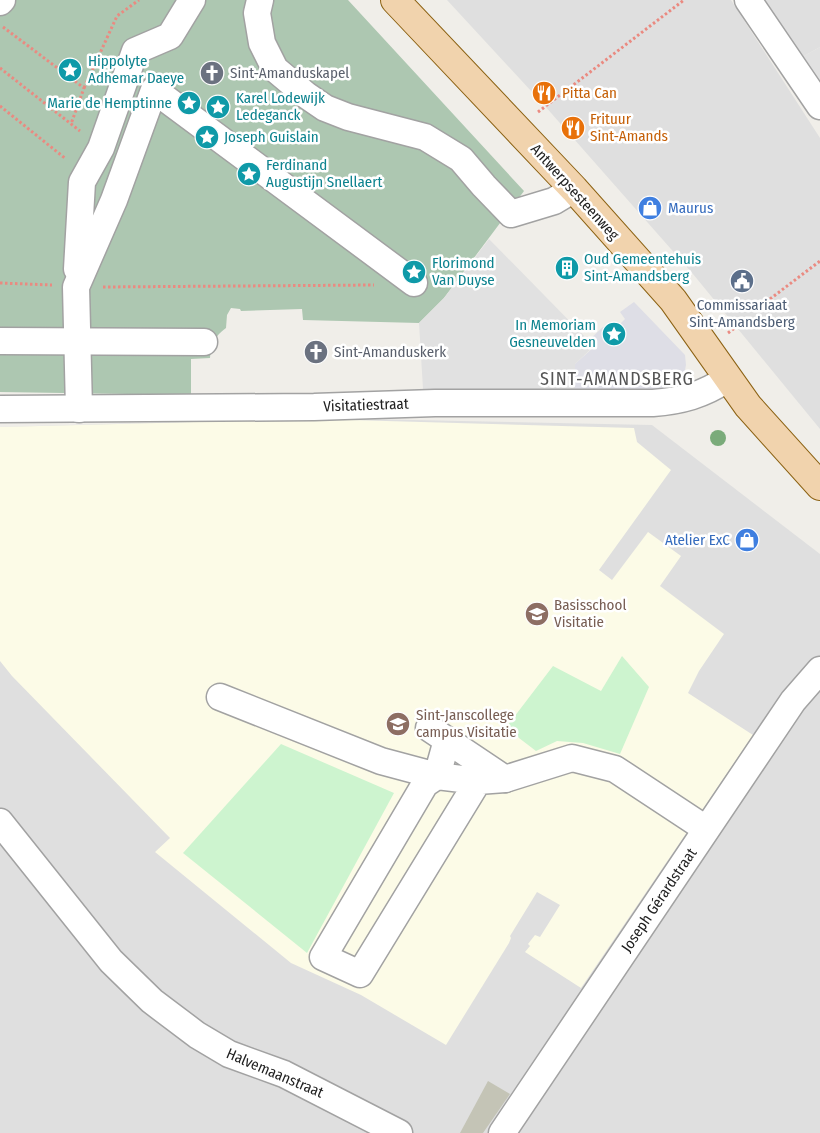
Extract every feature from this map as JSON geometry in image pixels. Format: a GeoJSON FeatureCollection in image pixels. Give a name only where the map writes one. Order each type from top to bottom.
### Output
{"type":"FeatureCollection","features":[{"type":"Feature","properties":{"kind":"main road","name":"Antwerpsesteenweg"},"geometry":{"type":"LineString","coordinates":[[406,3],[681,310],[727,379],[748,406],[820,486]]}},
{"type":"Feature","properties":{"kind":"street"},"geometry":{"type":"LineString","coordinates":[[79,409],[76,287],[82,182],[101,148],[134,51],[170,36],[192,0]]}},
{"type":"Feature","properties":{"kind":"street"},"geometry":{"type":"LineString","coordinates":[[260,0],[257,13],[262,44],[276,70],[325,108],[348,117],[425,137],[461,159],[511,214],[554,201],[574,189]]}},
{"type":"Feature","properties":{"kind":"street"},"geometry":{"type":"LineString","coordinates":[[748,0],[820,106]]}},
{"type":"Feature","properties":{"kind":"street"},"geometry":{"type":"LineString","coordinates":[[76,287],[114,200],[154,90],[404,275]]}},
{"type":"Feature","properties":{"kind":"street"},"geometry":{"type":"LineString","coordinates":[[82,182],[114,200]]}},
{"type":"Feature","properties":{"kind":"street"},"geometry":{"type":"LineString","coordinates":[[0,341],[204,342]]}},
{"type":"Feature","properties":{"kind":"street","name":"Visitatiestraat"},"geometry":{"type":"LineString","coordinates":[[0,409],[314,407],[435,403],[653,404],[673,402],[700,394],[727,379]]}},
{"type":"Feature","properties":{"kind":"street","name":"Joseph Gérardstraat"},"geometry":{"type":"LineString","coordinates":[[502,1133],[793,701],[820,670]]}},
{"type":"Feature","properties":{"kind":"street"},"geometry":{"type":"LineString","coordinates":[[220,697],[381,761],[437,776],[478,781],[505,779],[536,760],[572,758],[614,770],[706,830]]}},
{"type":"Feature","properties":{"kind":"street"},"geometry":{"type":"LineString","coordinates":[[437,776],[438,734],[505,779]]}},
{"type":"Feature","properties":{"kind":"street"},"geometry":{"type":"LineString","coordinates":[[437,776],[425,784],[323,956],[360,974],[478,781]]}},
{"type":"Feature","properties":{"kind":"street","name":"Halvemaanstraat"},"geometry":{"type":"LineString","coordinates":[[2,828],[111,962],[152,1001],[197,1034],[229,1054],[284,1074],[399,1133]]}},
{"type":"Feature","properties":{"kind":"path"},"geometry":{"type":"LineString","coordinates":[[71,124],[84,88],[117,16],[139,0]]}},
{"type":"Feature","properties":{"kind":"path"},"geometry":{"type":"LineString","coordinates":[[517,128],[684,0]]}},
{"type":"Feature","properties":{"kind":"path"},"geometry":{"type":"LineString","coordinates":[[0,26],[84,88]]}},
{"type":"Feature","properties":{"kind":"path"},"geometry":{"type":"LineString","coordinates":[[0,68],[101,148]]}},
{"type":"Feature","properties":{"kind":"path"},"geometry":{"type":"LineString","coordinates":[[0,106],[71,163],[82,182]]}},
{"type":"Feature","properties":{"kind":"path"},"geometry":{"type":"LineString","coordinates":[[770,299],[820,262]]}},
{"type":"Feature","properties":{"kind":"path"},"geometry":{"type":"LineString","coordinates":[[0,283],[76,287],[381,285],[404,275]]}},
{"type":"Feature","properties":{"kind":"shaded area"},"geometry":{"type":"Polygon","coordinates":[[[0,0],[348,0],[524,191],[444,298],[419,323],[303,320],[302,309],[241,311],[240,309],[231,308],[227,315],[226,328],[214,341],[210,358],[191,359],[191,395],[0,392],[0,0]]]}},
{"type":"Feature","properties":{"kind":"shaded area"},"geometry":{"type":"Polygon","coordinates":[[[447,0],[731,0],[820,138],[820,429],[693,274],[544,105],[447,0]]]}},
{"type":"Feature","properties":{"kind":"shaded area"},"geometry":{"type":"Polygon","coordinates":[[[761,0],[820,0],[820,47],[797,60],[761,0]]]}},
{"type":"Feature","properties":{"kind":"shaded area"},"geometry":{"type":"Polygon","coordinates":[[[820,47],[820,93],[797,60],[820,47]]]}},
{"type":"Feature","properties":{"kind":"shaded area"},"geometry":{"type":"Polygon","coordinates":[[[489,239],[594,346],[575,364],[575,390],[423,389],[419,323],[444,298],[489,239]]]}},
{"type":"Feature","properties":{"kind":"shaded area"},"geometry":{"type":"Polygon","coordinates":[[[634,302],[685,355],[684,375],[671,389],[660,392],[575,390],[575,364],[594,347],[588,341],[603,327],[610,334],[625,319],[620,312],[634,302]]]}},
{"type":"Feature","properties":{"kind":"shaded area"},"geometry":{"type":"Polygon","coordinates":[[[316,418],[652,425],[820,554],[820,1133],[0,1133],[0,427],[316,418]]]}},
{"type":"Feature","properties":{"kind":"shaded area","name":"Sint-Janscollege campus Visitatie"},"geometry":{"type":"Polygon","coordinates":[[[315,419],[634,428],[637,442],[671,470],[599,570],[612,580],[648,532],[681,556],[660,586],[724,634],[699,671],[688,693],[753,735],[581,988],[525,952],[535,935],[540,937],[560,905],[537,892],[510,936],[509,943],[446,1045],[361,995],[291,963],[155,852],[170,838],[12,676],[0,661],[0,427],[315,419]]]}},
{"type":"Feature","properties":{"kind":"shaded area"},"geometry":{"type":"Polygon","coordinates":[[[488,1081],[510,1094],[483,1133],[460,1133],[488,1081]]]}},
{"type":"Feature","properties":{"kind":"green space"},"geometry":{"type":"Polygon","coordinates":[[[622,656],[649,687],[620,754],[583,743],[557,741],[536,751],[519,738],[508,725],[553,666],[601,691],[622,656]]]}},
{"type":"Feature","properties":{"kind":"green space"},"geometry":{"type":"Polygon","coordinates":[[[281,744],[394,793],[307,953],[183,853],[281,744]]]}},
{"type":"Feature","properties":{"kind":"place","name":"Hippolyte Adhemar Daeye"},"geometry":{"type":"Point","coordinates":[70,70]}},
{"type":"Feature","properties":{"kind":"place","name":"Sint-Amanduskapel"},"geometry":{"type":"Point","coordinates":[212,73]}},
{"type":"Feature","properties":{"kind":"place","name":"Pitta Can"},"geometry":{"type":"Point","coordinates":[544,93]}},
{"type":"Feature","properties":{"kind":"place","name":"Marie de Hemptinne"},"geometry":{"type":"Point","coordinates":[189,103]}},
{"type":"Feature","properties":{"kind":"place","name":"Karel Lodewijk Ledeganck"},"geometry":{"type":"Point","coordinates":[218,107]}},
{"type":"Feature","properties":{"kind":"place","name":"Frituur Sint-Amands"},"geometry":{"type":"Point","coordinates":[573,128]}},
{"type":"Feature","properties":{"kind":"place","name":"Joseph Guislain"},"geometry":{"type":"Point","coordinates":[207,137]}},
{"type":"Feature","properties":{"kind":"place","name":"Ferdinand Augustijn Snellaert"},"geometry":{"type":"Point","coordinates":[249,174]}},
{"type":"Feature","properties":{"kind":"place","name":"Maurus"},"geometry":{"type":"Point","coordinates":[650,208]}},
{"type":"Feature","properties":{"kind":"place","name":"Oud Gemeentehuis Sint-Amandsberg"},"geometry":{"type":"Point","coordinates":[567,268]}},
{"type":"Feature","properties":{"kind":"place","name":"Florimond Van Duyse"},"geometry":{"type":"Point","coordinates":[414,272]}},
{"type":"Feature","properties":{"kind":"place","name":"Commissariaat Sint-Amandsberg"},"geometry":{"type":"Point","coordinates":[742,281]}},
{"type":"Feature","properties":{"kind":"place","name":"In Memoriam Gesneuvelden"},"geometry":{"type":"Point","coordinates":[614,334]}},
{"type":"Feature","properties":{"kind":"place","name":"Sint-Amanduskerk"},"geometry":{"type":"Point","coordinates":[316,352]}},
{"type":"Feature","properties":{"kind":"place","name":"Atelier ExC"},"geometry":{"type":"Point","coordinates":[747,540]}},
{"type":"Feature","properties":{"kind":"place","name":"Basisschool Visitatie"},"geometry":{"type":"Point","coordinates":[537,614]}},
{"type":"Feature","properties":{"kind":"place","name":"Sint-Janscollege campus Visitatie"},"geometry":{"type":"Point","coordinates":[398,724]}},
{"type":"Feature","properties":{"kind":"district","name":"SINT-AMANDSBERG"},"geometry":{"type":"Point","coordinates":[617,379]}}]}
